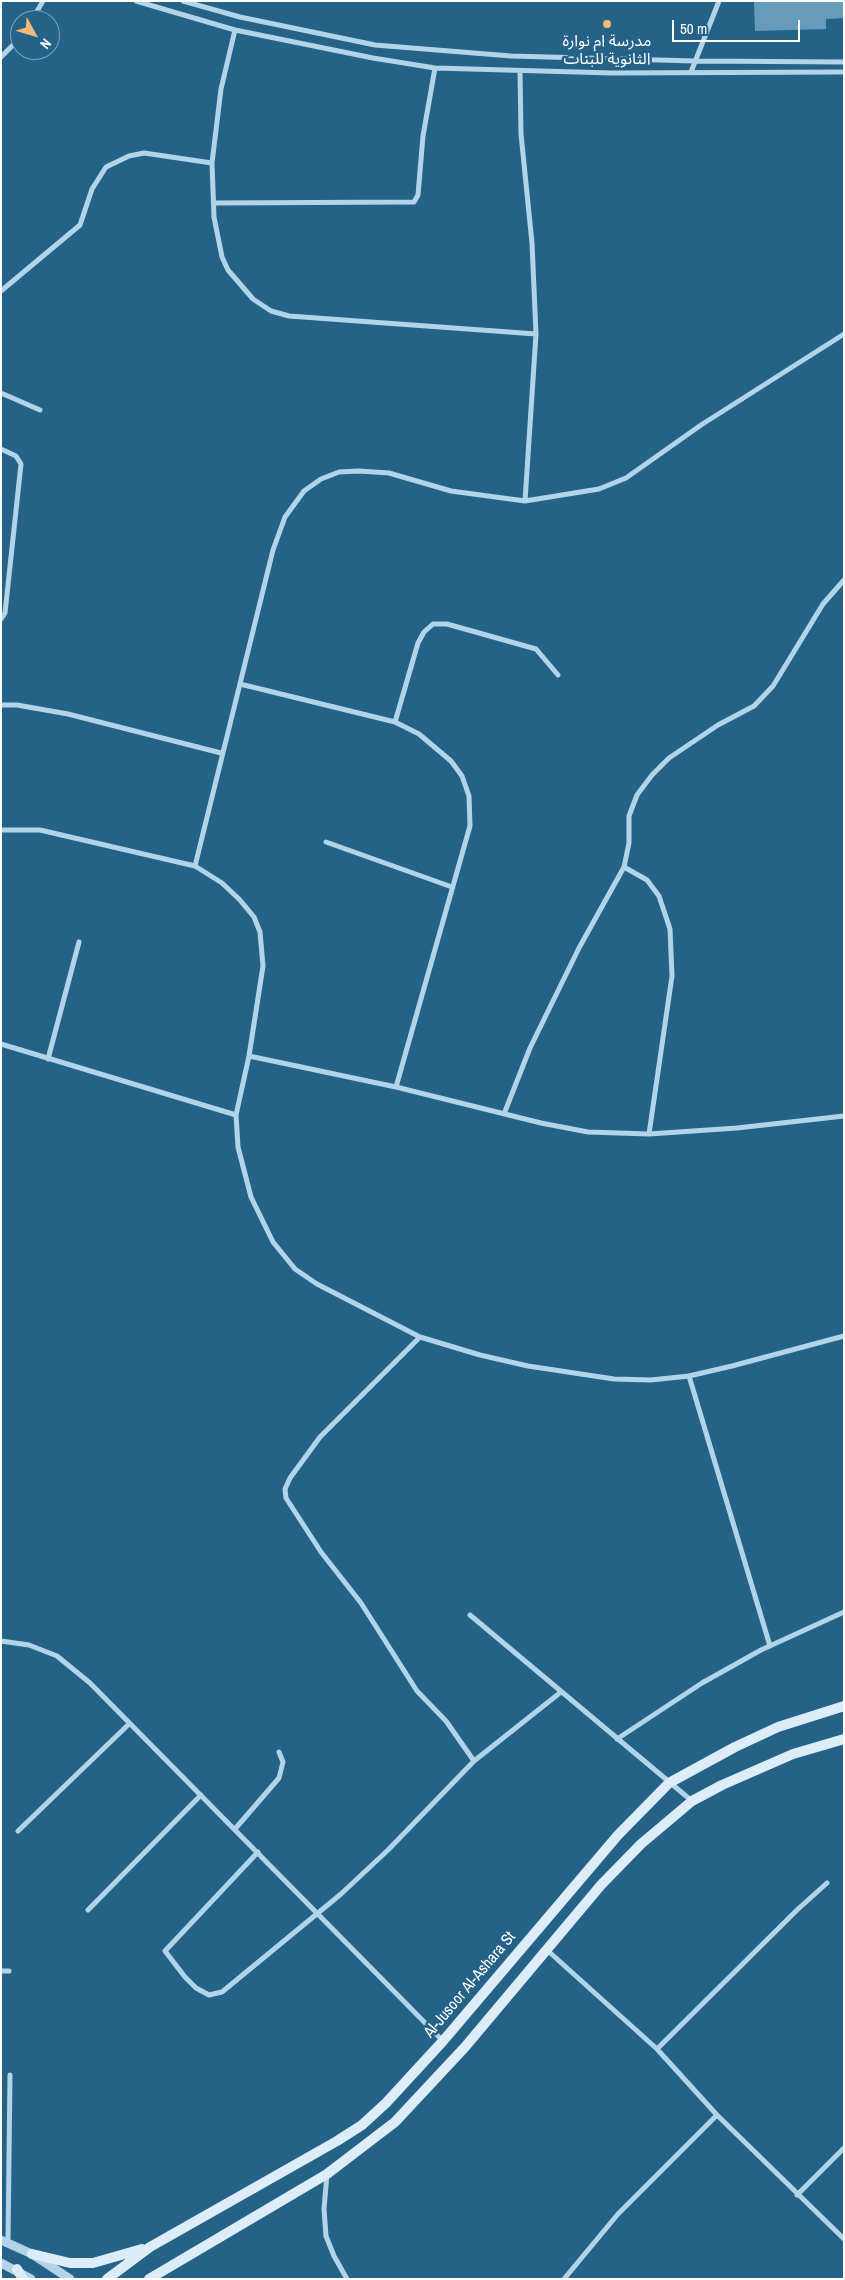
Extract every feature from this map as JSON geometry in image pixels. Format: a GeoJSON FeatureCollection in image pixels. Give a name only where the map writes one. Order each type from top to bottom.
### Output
{"type":"FeatureCollection","features":[{"type":"Feature","properties":{"kind":"main road","name":"Al-Jusoor Al-Ashara St"},"geometry":{"type":"LineString","coordinates":[[106,2279],[150,2247],[338,2141],[362,2124],[386,2103],[443,2041],[618,1835],[669,1783],[735,1747],[778,1727],[844,1706]]}},
{"type":"Feature","properties":{"kind":"main road"},"geometry":{"type":"LineString","coordinates":[[149,2279],[327,2174],[395,2122],[420,2097],[601,1885],[641,1844],[692,1801],[722,1785],[770,1764],[830,1742],[844,1739]]}},
{"type":"Feature","properties":{"kind":"main road"},"geometry":{"type":"LineString","coordinates":[[32,2254],[70,2263],[93,2263],[150,2247]]}},
{"type":"Feature","properties":{"kind":"main road"},"geometry":{"type":"LineString","coordinates":[[17,2269],[23,2279]]}},
{"type":"Feature","properties":{"kind":"street"},"geometry":{"type":"LineString","coordinates":[[136,1],[235,30],[373,58],[435,68],[520,71],[844,72]]}},
{"type":"Feature","properties":{"kind":"street"},"geometry":{"type":"LineString","coordinates":[[183,1],[240,17],[375,45],[511,56],[695,61],[844,62]]}},
{"type":"Feature","properties":{"kind":"street"},"geometry":{"type":"LineString","coordinates":[[691,72],[719,1]]}},
{"type":"Feature","properties":{"kind":"street"},"geometry":{"type":"LineString","coordinates":[[235,30],[221,89],[212,163],[214,203],[222,257],[228,270],[253,299],[271,311],[289,316],[536,334]]}},
{"type":"Feature","properties":{"kind":"street"},"geometry":{"type":"LineString","coordinates":[[1,57],[10,48]]}},
{"type":"Feature","properties":{"kind":"street"},"geometry":{"type":"LineString","coordinates":[[214,203],[414,202],[418,195],[423,136],[435,68]]}},
{"type":"Feature","properties":{"kind":"street"},"geometry":{"type":"LineString","coordinates":[[520,71],[521,134],[532,243],[536,334],[525,501]]}},
{"type":"Feature","properties":{"kind":"street"},"geometry":{"type":"LineString","coordinates":[[1,291],[80,225],[92,189],[106,167],[129,156],[144,153],[212,163]]}},
{"type":"Feature","properties":{"kind":"street"},"geometry":{"type":"LineString","coordinates":[[195,866],[273,550],[285,517],[304,491],[321,479],[339,472],[389,473],[451,491],[525,501],[599,489],[626,478],[701,425],[844,334]]}},
{"type":"Feature","properties":{"kind":"street"},"geometry":{"type":"LineString","coordinates":[[1,393],[40,410]]}},
{"type":"Feature","properties":{"kind":"street"},"geometry":{"type":"LineString","coordinates":[[1,449],[16,456],[21,464],[5,613],[1,619]]}},
{"type":"Feature","properties":{"kind":"street"},"geometry":{"type":"LineString","coordinates":[[504,1114],[530,1048],[579,948],[624,867],[629,843],[629,816],[637,795],[652,775],[669,758],[718,725],[754,706],[773,686],[823,604],[844,580]]}},
{"type":"Feature","properties":{"kind":"street"},"geometry":{"type":"LineString","coordinates":[[395,722],[418,644],[424,632],[433,624],[447,624],[536,649],[558,675]]}},
{"type":"Feature","properties":{"kind":"street"},"geometry":{"type":"LineString","coordinates":[[240,684],[395,722],[419,734],[451,761],[464,783],[469,796],[470,826],[396,1088]]}},
{"type":"Feature","properties":{"kind":"street"},"geometry":{"type":"LineString","coordinates":[[1,705],[18,704],[68,714],[222,753]]}},
{"type":"Feature","properties":{"kind":"street"},"geometry":{"type":"LineString","coordinates":[[1,830],[40,830],[195,866],[222,883],[254,917],[260,932],[263,966],[249,1056],[236,1116],[238,1147],[251,1197],[269,1234],[284,1258],[295,1269],[317,1284],[420,1337],[480,1355],[583,1375],[651,1380],[689,1376],[844,1336]]}},
{"type":"Feature","properties":{"kind":"street"},"geometry":{"type":"LineString","coordinates":[[326,842],[452,887]]}},
{"type":"Feature","properties":{"kind":"street"},"geometry":{"type":"LineString","coordinates":[[624,867],[647,880],[659,896],[670,929],[672,976],[649,1134]]}},
{"type":"Feature","properties":{"kind":"street"},"geometry":{"type":"LineString","coordinates":[[48,1059],[79,942]]}},
{"type":"Feature","properties":{"kind":"street"},"geometry":{"type":"LineString","coordinates":[[1,1044],[236,1116]]}},
{"type":"Feature","properties":{"kind":"street"},"geometry":{"type":"LineString","coordinates":[[249,1056],[588,1132],[649,1134],[737,1128],[844,1116]]}},
{"type":"Feature","properties":{"kind":"street"},"geometry":{"type":"LineString","coordinates":[[420,1337],[320,1438],[290,1478],[285,1489],[286,1498],[321,1552],[361,1603],[417,1691],[446,1721],[474,1761]]}},
{"type":"Feature","properties":{"kind":"street"},"geometry":{"type":"LineString","coordinates":[[689,1376],[770,1646]]}},
{"type":"Feature","properties":{"kind":"street"},"geometry":{"type":"LineString","coordinates":[[617,1739],[702,1683],[770,1646],[844,1612]]}},
{"type":"Feature","properties":{"kind":"street"},"geometry":{"type":"LineString","coordinates":[[470,1615],[692,1801]]}},
{"type":"Feature","properties":{"kind":"street"},"geometry":{"type":"LineString","coordinates":[[1,1641],[29,1645],[57,1656],[90,1682],[129,1724],[258,1852],[443,2041]]}},
{"type":"Feature","properties":{"kind":"street"},"geometry":{"type":"LineString","coordinates":[[258,1852],[166,1949],[166,1954],[185,1977],[204,1993],[213,1995],[222,1992],[357,1880],[474,1761],[561,1692]]}},
{"type":"Feature","properties":{"kind":"street"},"geometry":{"type":"LineString","coordinates":[[18,1831],[129,1724]]}},
{"type":"Feature","properties":{"kind":"street"},"geometry":{"type":"LineString","coordinates":[[830,1742],[844,1744]]}},
{"type":"Feature","properties":{"kind":"street"},"geometry":{"type":"LineString","coordinates":[[235,1829],[279,1778],[283,1762],[279,1752]]}},
{"type":"Feature","properties":{"kind":"street"},"geometry":{"type":"LineString","coordinates":[[88,1910],[201,1795]]}},
{"type":"Feature","properties":{"kind":"street"},"geometry":{"type":"LineString","coordinates":[[658,2048],[797,1910],[827,1883]]}},
{"type":"Feature","properties":{"kind":"street"},"geometry":{"type":"LineString","coordinates":[[547,1949],[658,2048],[717,2115],[844,2239]]}},
{"type":"Feature","properties":{"kind":"street"},"geometry":{"type":"LineString","coordinates":[[1,1971],[9,1971]]}},
{"type":"Feature","properties":{"kind":"street"},"geometry":{"type":"LineString","coordinates":[[10,2075],[4,2241],[32,2254],[70,2279]]}},
{"type":"Feature","properties":{"kind":"street"},"geometry":{"type":"LineString","coordinates":[[564,2279],[618,2214],[717,2115]]}},
{"type":"Feature","properties":{"kind":"street"},"geometry":{"type":"LineString","coordinates":[[797,2195],[844,2148]]}},
{"type":"Feature","properties":{"kind":"street"},"geometry":{"type":"LineString","coordinates":[[327,2174],[324,2210],[326,2236],[334,2256],[347,2279]]}},
{"type":"Feature","properties":{"kind":"street"},"geometry":{"type":"LineString","coordinates":[[1,2262],[17,2269],[31,2279]]}},
{"type":"Feature","properties":{"kind":"building"},"geometry":{"type":"Polygon","coordinates":[[[754,1],[844,1],[844,18],[826,19],[826,29],[755,31],[754,1]]]}},
{"type":"Feature","properties":{"kind":"place","name":"مدرسة ام نوارة الثانوية للبنات"},"geometry":{"type":"Point","coordinates":[607,24]}}]}
